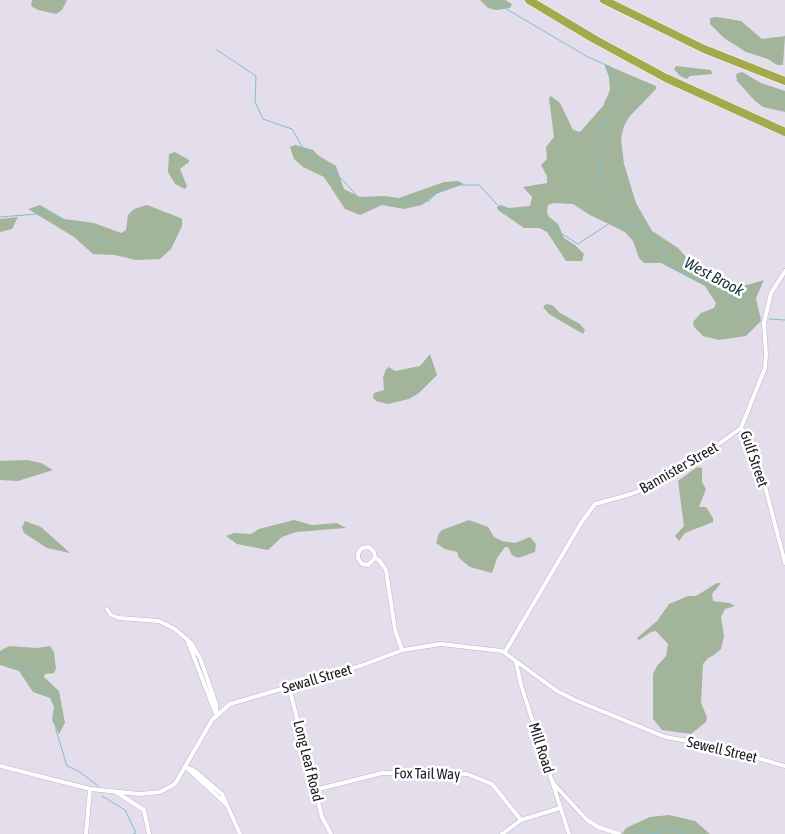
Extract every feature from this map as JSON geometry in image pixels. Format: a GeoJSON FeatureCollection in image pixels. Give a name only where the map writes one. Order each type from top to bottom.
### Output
{"type":"FeatureCollection","features":[{"type":"Feature","properties":{"kind":"highway"},"geometry":{"type":"LineString","coordinates":[[529,0],[594,39],[666,78],[785,132]]}},
{"type":"Feature","properties":{"kind":"highway"},"geometry":{"type":"LineString","coordinates":[[604,0],[704,49],[785,81]]}},
{"type":"Feature","properties":{"kind":"street","name":"Gulf Street"},"geometry":{"type":"LineString","coordinates":[[785,272],[771,293],[764,323],[766,354],[764,368],[741,428],[751,444],[759,463],[785,563]]}},
{"type":"Feature","properties":{"kind":"street","name":"Bannister Street"},"geometry":{"type":"LineString","coordinates":[[505,652],[590,508],[599,501],[636,493],[672,475],[741,428]]}},
{"type":"Feature","properties":{"kind":"street"},"geometry":{"type":"LineString","coordinates":[[375,558],[370,564],[364,564],[358,560],[358,554],[362,548],[369,547],[374,552],[375,558],[379,560],[386,570],[394,630],[402,650]]}},
{"type":"Feature","properties":{"kind":"street"},"geometry":{"type":"LineString","coordinates":[[107,609],[111,615],[119,618],[158,621],[175,629],[187,640],[212,706],[217,714]]}},
{"type":"Feature","properties":{"kind":"street","name":"Sewall Street"},"geometry":{"type":"LineString","coordinates":[[0,766],[90,788],[116,792],[140,794],[166,790],[174,784],[186,767],[217,714],[226,707],[241,700],[360,666],[402,650],[441,644],[496,649],[505,652]]}},
{"type":"Feature","properties":{"kind":"street"},"geometry":{"type":"LineString","coordinates":[[505,652],[516,662]]}},
{"type":"Feature","properties":{"kind":"street","name":"Sewell Street"},"geometry":{"type":"LineString","coordinates":[[516,662],[564,696],[675,740],[717,746],[785,766]]}},
{"type":"Feature","properties":{"kind":"street","name":"Mill Road"},"geometry":{"type":"LineString","coordinates":[[516,662],[521,685],[569,834]]}},
{"type":"Feature","properties":{"kind":"street","name":"Long Leaf Road"},"geometry":{"type":"LineString","coordinates":[[289,687],[324,825],[331,834]]}},
{"type":"Feature","properties":{"kind":"street"},"geometry":{"type":"LineString","coordinates":[[186,767],[192,775],[229,808],[240,834]]}},
{"type":"Feature","properties":{"kind":"street","name":"Fox Tail Way"},"geometry":{"type":"LineString","coordinates":[[315,790],[382,773],[467,774],[492,784],[521,820]]}},
{"type":"Feature","properties":{"kind":"street"},"geometry":{"type":"LineString","coordinates":[[552,781],[587,820],[598,827],[619,834]]}},
{"type":"Feature","properties":{"kind":"street"},"geometry":{"type":"LineString","coordinates":[[86,834],[90,788]]}},
{"type":"Feature","properties":{"kind":"street"},"geometry":{"type":"LineString","coordinates":[[116,792],[144,810],[149,834]]}},
{"type":"Feature","properties":{"kind":"street"},"geometry":{"type":"LineString","coordinates":[[502,834],[521,820],[560,808]]}},
{"type":"Feature","properties":{"kind":"green space"},"geometry":{"type":"Polygon","coordinates":[[[32,0],[67,0],[62,10],[56,14],[38,10],[31,6],[32,0]]]}},
{"type":"Feature","properties":{"kind":"green space"},"geometry":{"type":"Polygon","coordinates":[[[480,0],[505,0],[512,4],[510,8],[496,10],[488,8],[480,0]]]}},
{"type":"Feature","properties":{"kind":"green space"},"geometry":{"type":"Polygon","coordinates":[[[717,17],[741,21],[762,39],[785,36],[783,65],[777,65],[768,59],[746,52],[724,38],[710,24],[710,18],[717,17]]]}},
{"type":"Feature","properties":{"kind":"green space"},"geometry":{"type":"Polygon","coordinates":[[[604,64],[656,86],[656,89],[629,117],[621,138],[624,164],[636,203],[652,231],[678,248],[687,258],[698,262],[716,275],[731,282],[747,285],[764,280],[756,298],[761,321],[746,336],[719,340],[703,336],[694,327],[693,322],[701,313],[714,308],[716,303],[705,286],[661,263],[644,263],[639,258],[633,241],[625,232],[590,215],[573,204],[554,203],[548,205],[547,211],[548,216],[558,224],[564,238],[584,254],[582,261],[566,261],[547,232],[539,228],[524,228],[498,210],[497,207],[501,205],[509,208],[530,206],[532,197],[523,187],[547,183],[547,176],[541,165],[547,159],[546,147],[554,137],[549,98],[551,96],[560,103],[573,130],[580,132],[603,106],[610,90],[609,77],[604,64]]]}},
{"type":"Feature","properties":{"kind":"green space"},"geometry":{"type":"Polygon","coordinates":[[[676,66],[711,70],[712,74],[690,76],[687,79],[680,76],[674,69],[676,66]]]}},
{"type":"Feature","properties":{"kind":"green space"},"geometry":{"type":"Polygon","coordinates":[[[742,72],[761,83],[785,91],[785,112],[763,107],[755,101],[737,81],[736,74],[742,72]]]}},
{"type":"Feature","properties":{"kind":"green space"},"geometry":{"type":"Polygon","coordinates":[[[295,145],[313,150],[336,166],[344,189],[360,197],[384,196],[399,198],[444,182],[458,181],[464,184],[436,194],[422,205],[404,209],[382,205],[360,215],[345,209],[324,177],[303,167],[294,159],[290,147],[295,145]]]}},
{"type":"Feature","properties":{"kind":"green space"},"geometry":{"type":"Polygon","coordinates":[[[175,152],[189,160],[180,169],[187,186],[185,189],[175,184],[168,172],[169,154],[175,152]]]}},
{"type":"Feature","properties":{"kind":"green space"},"geometry":{"type":"Polygon","coordinates":[[[40,205],[64,219],[94,223],[121,233],[126,230],[128,215],[134,209],[147,205],[182,219],[182,226],[171,249],[160,259],[136,260],[115,255],[93,254],[74,237],[28,209],[40,205]]]}},
{"type":"Feature","properties":{"kind":"green space"},"geometry":{"type":"Polygon","coordinates":[[[18,217],[12,229],[0,232],[0,219],[18,217]]]}},
{"type":"Feature","properties":{"kind":"green space"},"geometry":{"type":"Polygon","coordinates":[[[546,304],[552,305],[560,313],[580,324],[585,330],[583,334],[549,314],[543,307],[546,304]]]}},
{"type":"Feature","properties":{"kind":"green space"},"geometry":{"type":"Polygon","coordinates":[[[430,354],[437,375],[419,393],[409,399],[388,404],[376,401],[373,398],[374,393],[384,390],[383,377],[386,369],[389,367],[395,371],[420,366],[430,354]]]}},
{"type":"Feature","properties":{"kind":"green space"},"geometry":{"type":"Polygon","coordinates":[[[27,460],[41,463],[53,470],[18,481],[0,480],[0,461],[27,460]]]}},
{"type":"Feature","properties":{"kind":"green space"},"geometry":{"type":"Polygon","coordinates":[[[697,467],[702,468],[702,482],[706,489],[699,507],[706,507],[713,518],[713,522],[685,533],[679,541],[675,536],[684,526],[678,481],[697,467]]]}},
{"type":"Feature","properties":{"kind":"green space"},"geometry":{"type":"Polygon","coordinates":[[[294,520],[312,525],[337,523],[346,528],[296,532],[282,537],[268,550],[237,544],[226,536],[234,533],[251,534],[259,529],[294,520]]]}},
{"type":"Feature","properties":{"kind":"green space"},"geometry":{"type":"Polygon","coordinates":[[[469,520],[488,527],[494,537],[502,541],[515,543],[530,537],[536,544],[535,552],[518,558],[512,555],[508,547],[505,547],[497,558],[492,573],[470,567],[459,558],[457,552],[445,549],[436,543],[442,530],[469,520]]]}},
{"type":"Feature","properties":{"kind":"green space"},"geometry":{"type":"Polygon","coordinates":[[[25,521],[41,527],[70,553],[47,548],[24,533],[22,527],[25,521]]]}},
{"type":"Feature","properties":{"kind":"green space"},"geometry":{"type":"Polygon","coordinates":[[[717,583],[721,583],[712,594],[713,601],[730,603],[735,606],[725,609],[721,617],[724,636],[721,649],[703,664],[701,703],[707,717],[706,722],[691,734],[662,730],[653,719],[653,674],[666,656],[668,644],[656,631],[639,640],[637,638],[657,621],[669,604],[688,596],[696,596],[717,583]]]}},
{"type":"Feature","properties":{"kind":"green space"},"geometry":{"type":"Polygon","coordinates":[[[9,646],[37,648],[50,646],[54,652],[56,669],[54,673],[45,674],[44,677],[59,691],[65,723],[59,734],[52,720],[54,707],[50,698],[33,692],[19,671],[0,665],[0,651],[9,646]]]}},
{"type":"Feature","properties":{"kind":"green space"},"geometry":{"type":"Polygon","coordinates":[[[669,815],[695,821],[710,834],[622,834],[626,828],[650,817],[669,815]]]}},
{"type":"Feature","properties":{"kind":"waterway"},"geometry":{"type":"LineString","coordinates":[[491,0],[588,57],[611,67],[611,77],[622,86],[621,93],[612,104],[610,115],[598,128],[596,143],[603,179],[634,225]]}},
{"type":"Feature","properties":{"kind":"waterway","name":"West Brook"},"geometry":{"type":"LineString","coordinates":[[217,50],[256,76],[255,102],[263,119],[292,129],[310,160],[342,179],[363,203],[429,201],[439,190],[454,187]]}},
{"type":"Feature","properties":{"kind":"waterway","name":"West Brook"},"geometry":{"type":"LineString","coordinates":[[461,185],[479,185],[505,213],[529,213],[578,244],[610,223],[634,226],[658,241],[673,268],[711,285],[761,317]]}},
{"type":"Feature","properties":{"kind":"waterway"},"geometry":{"type":"LineString","coordinates":[[0,217],[50,213],[115,248]]}},
{"type":"Feature","properties":{"kind":"waterway","name":"West Brook"},"geometry":{"type":"LineString","coordinates":[[769,319],[785,320]]}},
{"type":"Feature","properties":{"kind":"waterway"},"geometry":{"type":"LineString","coordinates":[[0,655],[12,656],[12,665],[23,669],[54,699],[56,730],[67,766],[80,772],[98,786]]}},
{"type":"Feature","properties":{"kind":"waterway"},"geometry":{"type":"LineString","coordinates":[[102,796],[125,810],[136,833],[133,834]]}},
{"type":"Feature","properties":{"kind":"waterway"},"geometry":{"type":"LineString","coordinates":[[635,834],[640,830],[653,833],[675,830],[684,834]]}}]}
